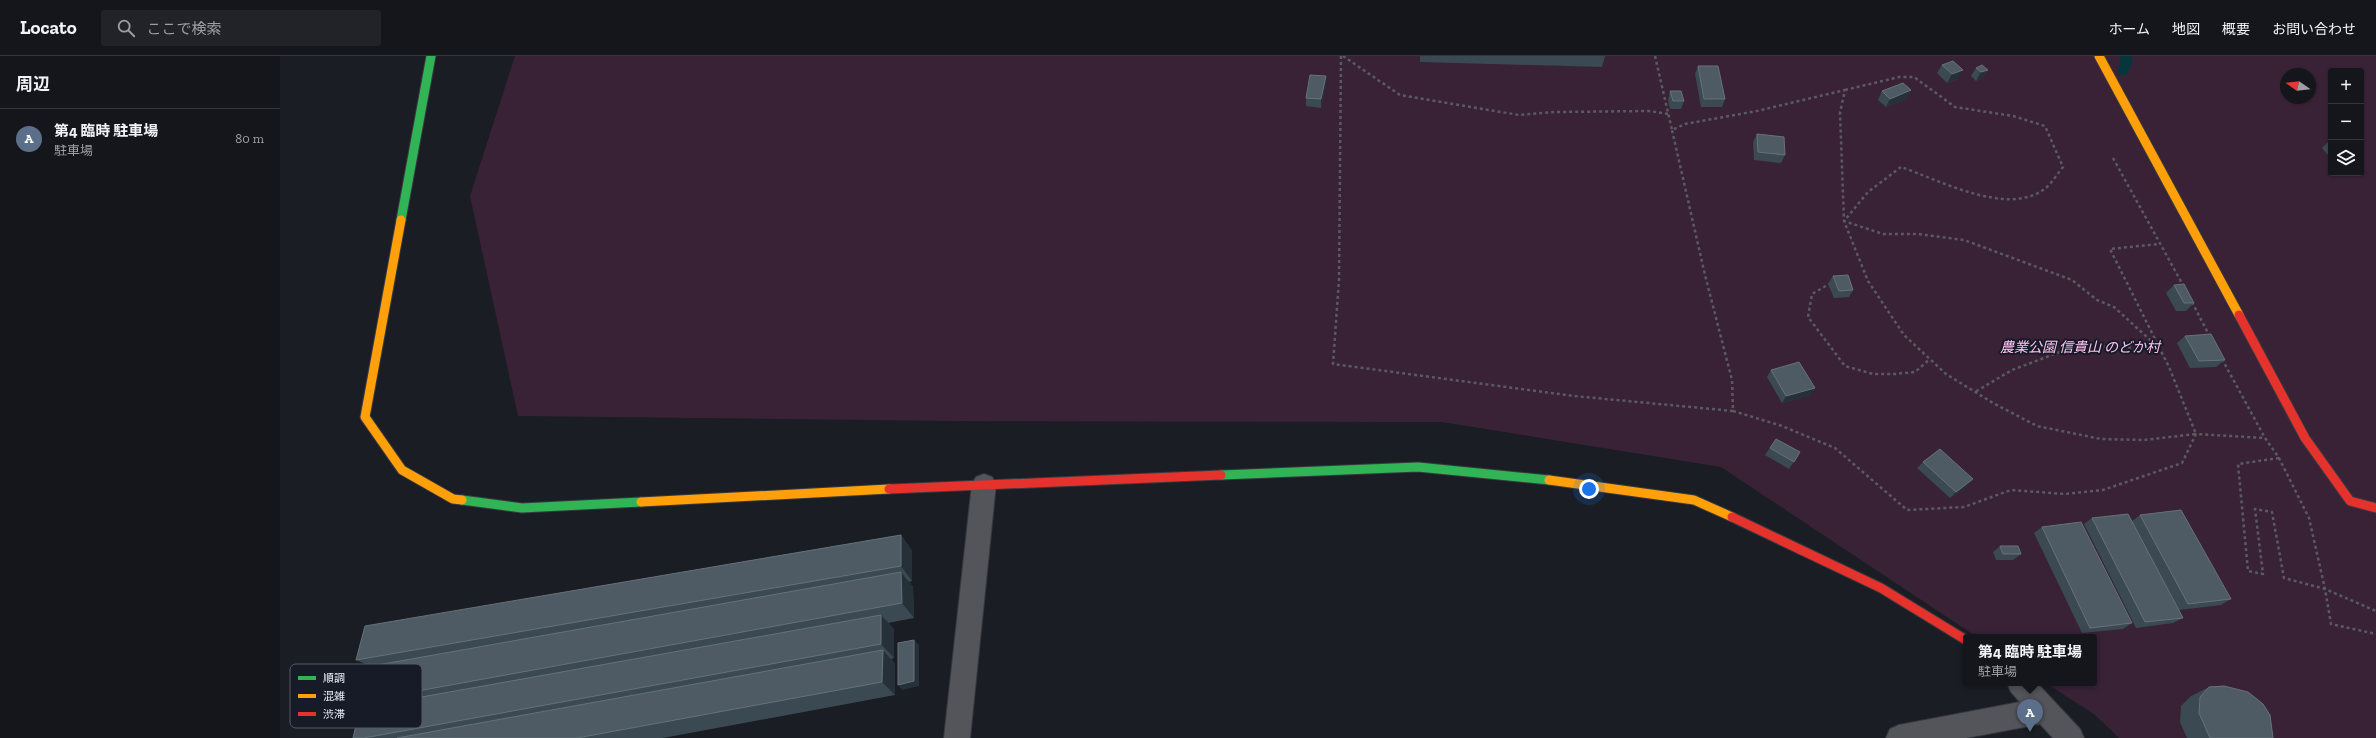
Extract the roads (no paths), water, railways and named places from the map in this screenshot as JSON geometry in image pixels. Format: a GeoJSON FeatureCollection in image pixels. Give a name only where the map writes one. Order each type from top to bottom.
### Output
{"type":"FeatureCollection","features":[{"type":"Feature","properties":{"kind":"street"},"geometry":{"type":"LineString","coordinates":[[431,56],[365,417],[402,470],[453,498],[522,508],[984,484],[1418,467],[1509,475],[1694,500],[1796,546],[1928,612],[1963,638]]}},
{"type":"Feature","properties":{"kind":"street"},"geometry":{"type":"LineString","coordinates":[[2099,56],[2306,438],[2350,501],[2376,508]]}},
{"type":"Feature","properties":{"kind":"street"},"geometry":{"type":"LineString","coordinates":[[957,738],[984,484]]}},
{"type":"Feature","properties":{"kind":"street"},"geometry":{"type":"LineString","coordinates":[[2023,686],[2070,738]]}},
{"type":"Feature","properties":{"kind":"street"},"geometry":{"type":"LineString","coordinates":[[1899,738],[2044,710]]}},
{"type":"Feature","properties":{"kind":"waterway"},"geometry":{"type":"LineString","coordinates":[[2123,70],[2127,61],[2125,56]]}},
{"type":"Feature","properties":{"kind":"place","name":"第4 臨時 駐車場"},"geometry":{"type":"Point","coordinates":[2030,732]}},
{"type":"Feature","properties":{"kind":"park label","name":"農業公園 信貴山 のどか村"},"geometry":{"type":"Point","coordinates":[2080,347]}}]}
